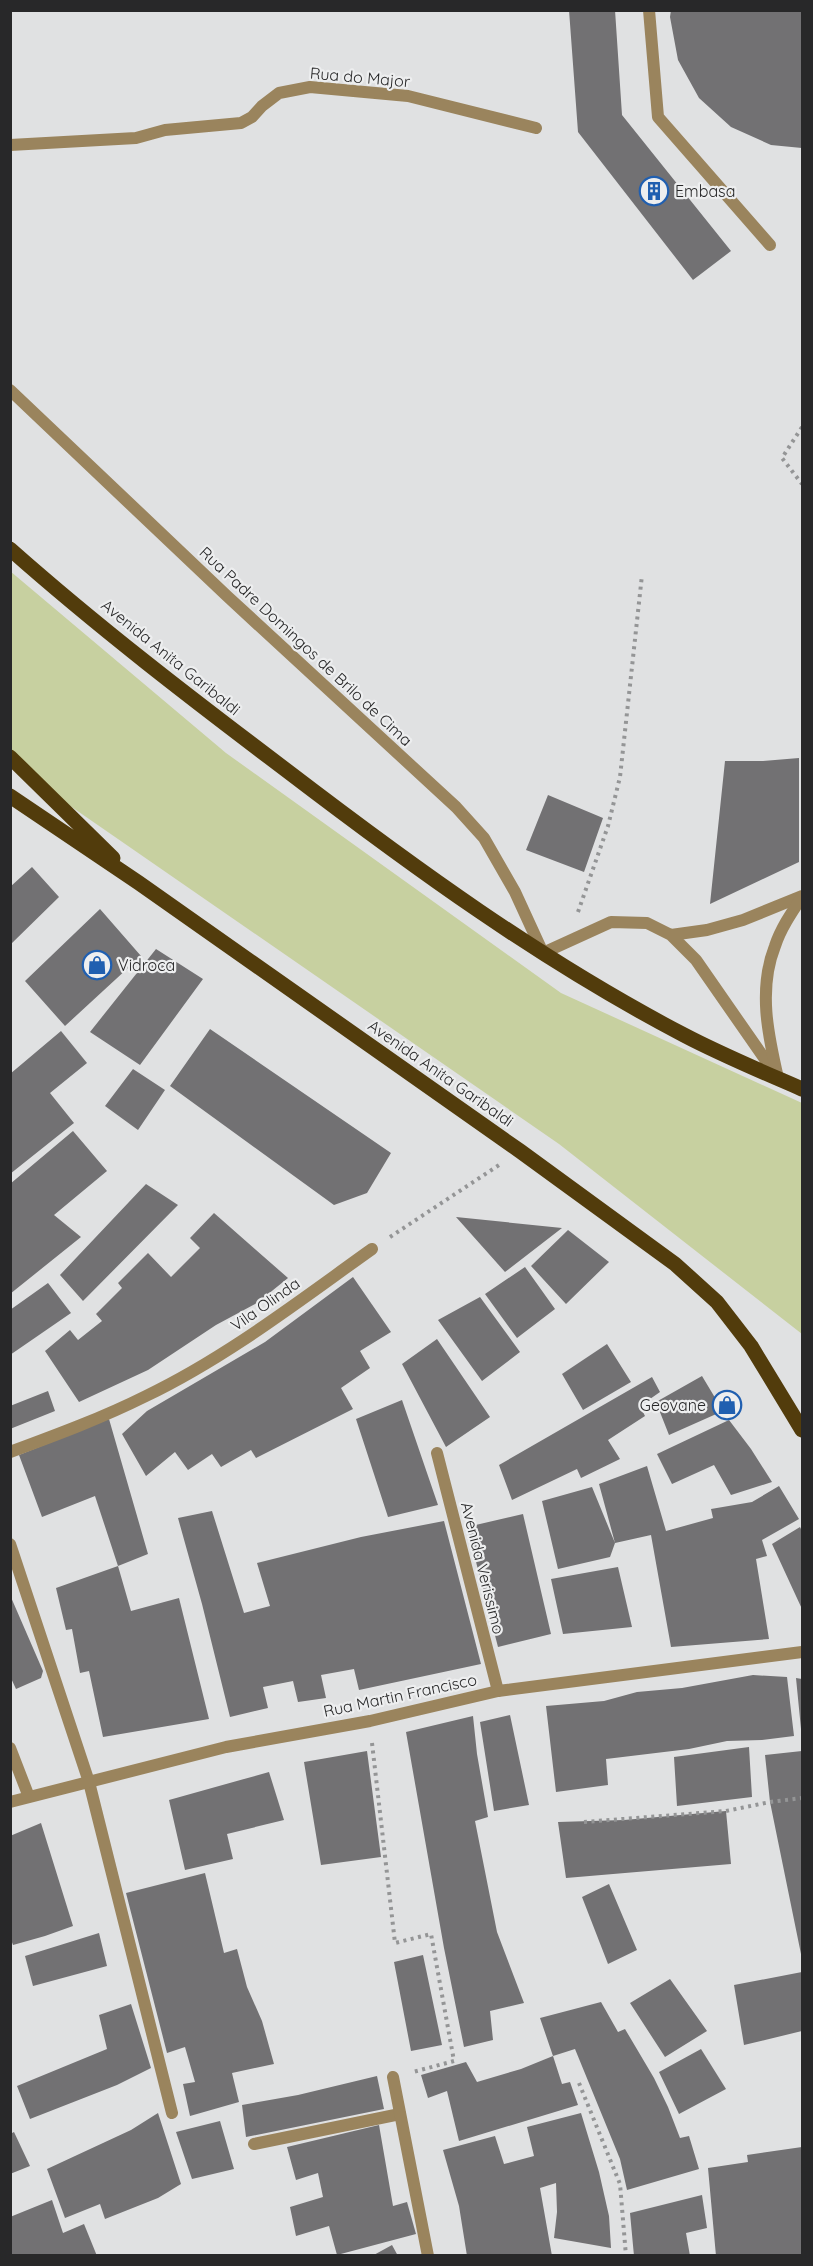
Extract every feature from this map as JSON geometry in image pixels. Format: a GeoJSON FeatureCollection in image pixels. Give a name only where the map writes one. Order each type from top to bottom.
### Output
{"type":"FeatureCollection","features":[{"type":"Feature","properties":{"kind":"main road","name":"Avenida Anita Garibaldi"},"geometry":{"type":"LineString","coordinates":[[10,549],[202,707],[480,914],[610,994],[685,1036],[802,1089]]}},
{"type":"Feature","properties":{"kind":"main road"},"geometry":{"type":"LineString","coordinates":[[10,757],[139,883]]}},
{"type":"Feature","properties":{"kind":"main road","name":"Avenida Anita Garibaldi"},"geometry":{"type":"LineString","coordinates":[[10,796],[139,883],[520,1151],[675,1264],[717,1302],[751,1346],[802,1430]]}},
{"type":"Feature","properties":{"kind":"street"},"geometry":{"type":"LineString","coordinates":[[649,10],[658,117],[770,245]]}},
{"type":"Feature","properties":{"kind":"street","name":"Rua do Major"},"geometry":{"type":"LineString","coordinates":[[10,145],[136,138],[165,130],[241,123],[252,117],[279,93],[310,87],[408,96],[536,128]]}},
{"type":"Feature","properties":{"kind":"street","name":"Rua Padre Domingos de Brilo de Cima"},"geometry":{"type":"LineString","coordinates":[[10,390],[227,596],[456,807],[484,838],[515,892],[543,953]]}},
{"type":"Feature","properties":{"kind":"street"},"geometry":{"type":"LineString","coordinates":[[671,935],[707,930],[742,920],[802,897]]}},
{"type":"Feature","properties":{"kind":"street"},"geometry":{"type":"LineString","coordinates":[[778,1078],[768,1038],[767,977],[774,946],[802,897]]}},
{"type":"Feature","properties":{"kind":"street"},"geometry":{"type":"LineString","coordinates":[[543,953],[611,922],[647,923],[671,935],[696,960],[778,1078]]}},
{"type":"Feature","properties":{"kind":"street","name":"Vila Olinda"},"geometry":{"type":"LineString","coordinates":[[10,1452],[68,1431],[147,1396],[243,1341],[372,1249]]}},
{"type":"Feature","properties":{"kind":"street","name":"Avenida Verissimo"},"geometry":{"type":"LineString","coordinates":[[437,1453],[498,1691]]}},
{"type":"Feature","properties":{"kind":"street"},"geometry":{"type":"LineString","coordinates":[[10,1544],[89,1782],[172,2113]]}},
{"type":"Feature","properties":{"kind":"street","name":"Rua Martin Francisco"},"geometry":{"type":"LineString","coordinates":[[10,1802],[226,1747],[370,1721],[498,1691],[802,1652]]}},
{"type":"Feature","properties":{"kind":"street"},"geometry":{"type":"LineString","coordinates":[[10,1748],[29,1797]]}},
{"type":"Feature","properties":{"kind":"street"},"geometry":{"type":"LineString","coordinates":[[393,2077],[428,2256]]}},
{"type":"Feature","properties":{"kind":"street"},"geometry":{"type":"LineString","coordinates":[[254,2144],[400,2114]]}},
{"type":"Feature","properties":{"kind":"path"},"geometry":{"type":"LineString","coordinates":[[802,427],[782,458],[802,484]]}},
{"type":"Feature","properties":{"kind":"path"},"geometry":{"type":"LineString","coordinates":[[567,942],[608,826],[620,777],[642,575]]}},
{"type":"Feature","properties":{"kind":"path"},"geometry":{"type":"LineString","coordinates":[[372,1249],[520,1151]]}},
{"type":"Feature","properties":{"kind":"path"},"geometry":{"type":"LineString","coordinates":[[370,1721],[395,1943],[431,1934],[454,2061],[393,2077]]}},
{"type":"Feature","properties":{"kind":"path"},"geometry":{"type":"LineString","coordinates":[[584,1821],[726,1811],[802,1798]]}},
{"type":"Feature","properties":{"kind":"path"},"geometry":{"type":"LineString","coordinates":[[579,2083],[620,2184],[626,2256]]}},
{"type":"Feature","properties":{"kind":"green space"},"geometry":{"type":"Polygon","coordinates":[[[10,571],[226,753],[561,993],[802,1103],[802,1334],[559,1144],[11,765],[10,571]]]}},
{"type":"Feature","properties":{"kind":"building","name":"Embasa"},"geometry":{"type":"Polygon","coordinates":[[[569,10],[615,10],[622,115],[731,251],[693,280],[578,132],[569,10]]]}},
{"type":"Feature","properties":{"kind":"building"},"geometry":{"type":"Polygon","coordinates":[[[671,10],[802,10],[802,148],[771,145],[731,127],[699,98],[678,60],[670,17],[671,10]]]}},
{"type":"Feature","properties":{"kind":"building"},"geometry":{"type":"Polygon","coordinates":[[[799,758],[799,862],[710,904],[725,761],[799,758]]]}},
{"type":"Feature","properties":{"kind":"building"},"geometry":{"type":"Polygon","coordinates":[[[548,795],[603,818],[584,872],[526,850],[548,795]]]}},
{"type":"Feature","properties":{"kind":"building"},"geometry":{"type":"Polygon","coordinates":[[[32,867],[59,897],[10,945],[10,887],[32,867]]]}},
{"type":"Feature","properties":{"kind":"building"},"geometry":{"type":"Polygon","coordinates":[[[100,909],[141,956],[65,1026],[25,981],[100,909]]]}},
{"type":"Feature","properties":{"kind":"building"},"geometry":{"type":"Polygon","coordinates":[[[156,949],[203,979],[140,1065],[90,1032],[156,949]]]}},
{"type":"Feature","properties":{"kind":"building"},"geometry":{"type":"Polygon","coordinates":[[[210,1029],[391,1153],[367,1193],[334,1205],[170,1086],[210,1029]]]}},
{"type":"Feature","properties":{"kind":"building"},"geometry":{"type":"Polygon","coordinates":[[[61,1031],[87,1063],[50,1093],[74,1123],[10,1174],[10,1074],[61,1031]]]}},
{"type":"Feature","properties":{"kind":"building"},"geometry":{"type":"Polygon","coordinates":[[[133,1069],[165,1090],[138,1130],[105,1106],[133,1069]]]}},
{"type":"Feature","properties":{"kind":"building"},"geometry":{"type":"Polygon","coordinates":[[[73,1131],[107,1171],[54,1215],[81,1237],[10,1294],[10,1184],[73,1131]]]}},
{"type":"Feature","properties":{"kind":"building"},"geometry":{"type":"Polygon","coordinates":[[[146,1184],[178,1205],[83,1301],[60,1275],[146,1184]]]}},
{"type":"Feature","properties":{"kind":"building"},"geometry":{"type":"Polygon","coordinates":[[[214,1213],[288,1278],[257,1303],[216,1325],[148,1370],[79,1402],[45,1351],[70,1330],[78,1340],[102,1321],[96,1314],[122,1288],[118,1283],[148,1253],[171,1277],[200,1248],[190,1238],[214,1213]]]}},
{"type":"Feature","properties":{"kind":"building"},"geometry":{"type":"Polygon","coordinates":[[[456,1217],[562,1228],[505,1272],[456,1217]]]}},
{"type":"Feature","properties":{"kind":"building"},"geometry":{"type":"Polygon","coordinates":[[[568,1230],[609,1262],[566,1304],[531,1266],[568,1230]]]}},
{"type":"Feature","properties":{"kind":"building"},"geometry":{"type":"Polygon","coordinates":[[[525,1267],[555,1309],[517,1338],[485,1294],[525,1267]]]}},
{"type":"Feature","properties":{"kind":"building"},"geometry":{"type":"Polygon","coordinates":[[[353,1277],[391,1332],[360,1351],[370,1368],[341,1388],[353,1409],[256,1458],[251,1450],[221,1467],[212,1454],[188,1470],[175,1452],[146,1476],[122,1434],[147,1411],[265,1342],[353,1277]]]}},
{"type":"Feature","properties":{"kind":"building"},"geometry":{"type":"Polygon","coordinates":[[[48,1283],[71,1313],[10,1355],[10,1310],[48,1283]]]}},
{"type":"Feature","properties":{"kind":"building"},"geometry":{"type":"Polygon","coordinates":[[[480,1297],[520,1352],[482,1381],[438,1320],[480,1297]]]}},
{"type":"Feature","properties":{"kind":"building"},"geometry":{"type":"Polygon","coordinates":[[[437,1339],[490,1417],[446,1447],[402,1364],[437,1339]]]}},
{"type":"Feature","properties":{"kind":"building"},"geometry":{"type":"Polygon","coordinates":[[[607,1344],[631,1382],[583,1410],[562,1374],[607,1344]]]}},
{"type":"Feature","properties":{"kind":"building"},"geometry":{"type":"Polygon","coordinates":[[[702,1376],[723,1411],[669,1435],[656,1402],[702,1376]]]}},
{"type":"Feature","properties":{"kind":"building"},"geometry":{"type":"Polygon","coordinates":[[[652,1377],[660,1392],[640,1406],[645,1416],[608,1440],[620,1459],[581,1478],[577,1469],[512,1500],[499,1465],[652,1377]]]}},
{"type":"Feature","properties":{"kind":"building"},"geometry":{"type":"Polygon","coordinates":[[[48,1391],[55,1411],[10,1429],[10,1406],[48,1391]]]}},
{"type":"Feature","properties":{"kind":"building"},"geometry":{"type":"Polygon","coordinates":[[[402,1400],[438,1505],[388,1517],[356,1419],[402,1400]]]}},
{"type":"Feature","properties":{"kind":"building"},"geometry":{"type":"Polygon","coordinates":[[[109,1419],[148,1554],[118,1566],[95,1496],[42,1517],[19,1455],[109,1419]]]}},
{"type":"Feature","properties":{"kind":"building"},"geometry":{"type":"Polygon","coordinates":[[[729,1420],[772,1482],[731,1495],[714,1465],[672,1484],[657,1454],[729,1420]]]}},
{"type":"Feature","properties":{"kind":"building"},"geometry":{"type":"Polygon","coordinates":[[[647,1466],[666,1531],[713,1518],[711,1509],[752,1502],[779,1486],[799,1519],[762,1540],[767,1556],[756,1559],[769,1639],[671,1647],[651,1535],[615,1543],[599,1484],[647,1466]]]}},
{"type":"Feature","properties":{"kind":"building"},"geometry":{"type":"Polygon","coordinates":[[[592,1487],[615,1543],[610,1557],[558,1569],[542,1501],[592,1487]]]}},
{"type":"Feature","properties":{"kind":"building"},"geometry":{"type":"Polygon","coordinates":[[[212,1511],[244,1613],[270,1606],[257,1563],[361,1537],[444,1521],[481,1664],[359,1690],[354,1669],[321,1675],[326,1698],[298,1702],[293,1681],[263,1687],[268,1708],[230,1717],[178,1518],[212,1511]]]}},
{"type":"Feature","properties":{"kind":"building"},"geometry":{"type":"Polygon","coordinates":[[[523,1514],[551,1634],[498,1647],[467,1527],[523,1514]]]}},
{"type":"Feature","properties":{"kind":"building"},"geometry":{"type":"Polygon","coordinates":[[[800,1527],[802,1531],[802,1609],[772,1544],[800,1527]]]}},
{"type":"Feature","properties":{"kind":"building"},"geometry":{"type":"Polygon","coordinates":[[[118,1566],[131,1611],[179,1598],[209,1719],[103,1737],[89,1671],[80,1673],[72,1629],[66,1630],[56,1588],[118,1566]]]}},
{"type":"Feature","properties":{"kind":"building"},"geometry":{"type":"Polygon","coordinates":[[[618,1567],[632,1627],[563,1634],[551,1579],[618,1567]]]}},
{"type":"Feature","properties":{"kind":"building"},"geometry":{"type":"Polygon","coordinates":[[[10,1595],[43,1671],[41,1678],[16,1689],[10,1676],[10,1595]]]}},
{"type":"Feature","properties":{"kind":"building"},"geometry":{"type":"Polygon","coordinates":[[[753,1675],[787,1677],[794,1736],[727,1741],[689,1749],[606,1759],[608,1785],[556,1792],[546,1706],[604,1701],[637,1692],[682,1688],[753,1675]]]}},
{"type":"Feature","properties":{"kind":"building"},"geometry":{"type":"Polygon","coordinates":[[[796,1678],[802,1679],[802,1729],[801,1729],[796,1678]]]}},
{"type":"Feature","properties":{"kind":"building"},"geometry":{"type":"Polygon","coordinates":[[[510,1715],[529,1805],[494,1811],[480,1722],[510,1715]]]}},
{"type":"Feature","properties":{"kind":"building"},"geometry":{"type":"Polygon","coordinates":[[[473,1716],[488,1817],[475,1821],[497,1932],[524,2003],[490,2011],[493,2040],[464,2047],[406,1732],[473,1716]]]}},
{"type":"Feature","properties":{"kind":"building"},"geometry":{"type":"Polygon","coordinates":[[[749,1747],[752,1797],[677,1806],[674,1757],[749,1747]]]}},
{"type":"Feature","properties":{"kind":"building"},"geometry":{"type":"Polygon","coordinates":[[[367,1751],[381,1857],[321,1865],[304,1762],[367,1751]]]}},
{"type":"Feature","properties":{"kind":"building"},"geometry":{"type":"Polygon","coordinates":[[[802,1751],[802,1959],[770,1802],[765,1755],[802,1751]]]}},
{"type":"Feature","properties":{"kind":"building"},"geometry":{"type":"Polygon","coordinates":[[[269,1772],[284,1820],[227,1834],[233,1859],[185,1870],[169,1800],[269,1772]]]}},
{"type":"Feature","properties":{"kind":"building"},"geometry":{"type":"Polygon","coordinates":[[[726,1811],[731,1864],[566,1878],[558,1822],[624,1820],[726,1811]]]}},
{"type":"Feature","properties":{"kind":"building"},"geometry":{"type":"Polygon","coordinates":[[[41,1823],[73,1926],[13,1945],[10,1937],[10,1836],[41,1823]]]}},
{"type":"Feature","properties":{"kind":"building"},"geometry":{"type":"Polygon","coordinates":[[[205,1873],[224,1953],[237,1949],[247,1987],[262,2021],[274,2064],[232,2073],[239,2102],[190,2116],[183,2084],[195,2082],[185,2047],[167,2053],[126,1893],[205,1873]]]}},
{"type":"Feature","properties":{"kind":"building"},"geometry":{"type":"Polygon","coordinates":[[[609,1884],[637,1950],[608,1964],[582,1897],[609,1884]]]}},
{"type":"Feature","properties":{"kind":"building"},"geometry":{"type":"Polygon","coordinates":[[[99,1933],[107,1966],[33,1986],[25,1956],[99,1933]]]}},
{"type":"Feature","properties":{"kind":"building"},"geometry":{"type":"Polygon","coordinates":[[[423,1955],[442,2045],[411,2051],[394,1962],[423,1955]]]}},
{"type":"Feature","properties":{"kind":"building"},"geometry":{"type":"Polygon","coordinates":[[[802,1972],[802,2031],[744,2045],[734,1985],[802,1972]]]}},
{"type":"Feature","properties":{"kind":"building"},"geometry":{"type":"Polygon","coordinates":[[[670,1979],[707,2031],[665,2057],[630,2003],[670,1979]]]}},
{"type":"Feature","properties":{"kind":"building"},"geometry":{"type":"Polygon","coordinates":[[[601,2002],[618,2032],[625,2029],[654,2078],[680,2138],[689,2136],[699,2169],[627,2190],[620,2159],[575,2049],[553,2056],[540,2018],[601,2002]]]}},
{"type":"Feature","properties":{"kind":"building"},"geometry":{"type":"Polygon","coordinates":[[[131,2004],[151,2068],[117,2085],[30,2119],[17,2086],[107,2049],[99,2015],[131,2004]]]}},
{"type":"Feature","properties":{"kind":"building"},"geometry":{"type":"Polygon","coordinates":[[[701,2049],[726,2089],[679,2114],[659,2072],[701,2049]]]}},
{"type":"Feature","properties":{"kind":"building"},"geometry":{"type":"Polygon","coordinates":[[[553,2056],[562,2084],[570,2082],[578,2105],[459,2141],[447,2091],[428,2098],[421,2075],[466,2062],[477,2082],[521,2069],[553,2056]]]}},
{"type":"Feature","properties":{"kind":"building"},"geometry":{"type":"Polygon","coordinates":[[[377,2076],[384,2109],[246,2137],[242,2105],[298,2095],[377,2076]]]}},
{"type":"Feature","properties":{"kind":"building"},"geometry":{"type":"Polygon","coordinates":[[[158,2113],[181,2184],[158,2198],[105,2219],[100,2204],[65,2218],[47,2169],[131,2130],[158,2113]]]}},
{"type":"Feature","properties":{"kind":"building"},"geometry":{"type":"Polygon","coordinates":[[[581,2113],[599,2172],[609,2216],[611,2248],[554,2238],[557,2212],[556,2183],[540,2188],[552,2256],[467,2256],[459,2206],[443,2150],[495,2136],[504,2164],[534,2156],[527,2127],[581,2113]]]}},
{"type":"Feature","properties":{"kind":"building"},"geometry":{"type":"Polygon","coordinates":[[[220,2121],[234,2169],[192,2179],[176,2132],[220,2121]]]}},
{"type":"Feature","properties":{"kind":"building"},"geometry":{"type":"Polygon","coordinates":[[[379,2125],[393,2206],[407,2202],[416,2234],[337,2255],[329,2226],[296,2236],[290,2207],[323,2197],[318,2173],[296,2180],[287,2147],[379,2125]]]}},
{"type":"Feature","properties":{"kind":"building"},"geometry":{"type":"Polygon","coordinates":[[[14,2132],[30,2166],[10,2174],[10,2134],[14,2132]]]}},
{"type":"Feature","properties":{"kind":"building"},"geometry":{"type":"Polygon","coordinates":[[[802,2147],[802,2256],[716,2256],[708,2168],[748,2162],[747,2155],[802,2147]]]}},
{"type":"Feature","properties":{"kind":"building"},"geometry":{"type":"Polygon","coordinates":[[[702,2195],[707,2228],[686,2233],[690,2256],[634,2256],[630,2213],[702,2195]]]}},
{"type":"Feature","properties":{"kind":"building"},"geometry":{"type":"Polygon","coordinates":[[[52,2200],[63,2233],[84,2224],[97,2256],[10,2256],[10,2217],[52,2200]]]}},
{"type":"Feature","properties":{"kind":"building"},"geometry":{"type":"Polygon","coordinates":[[[392,2245],[398,2256],[372,2256],[392,2245]]]}},
{"type":"Feature","properties":{"kind":"place","name":"Embasa"},"geometry":{"type":"Point","coordinates":[654,191]}},
{"type":"Feature","properties":{"kind":"place","name":"Vidroca"},"geometry":{"type":"Point","coordinates":[97,965]}},
{"type":"Feature","properties":{"kind":"place","name":"Geovane"},"geometry":{"type":"Point","coordinates":[727,1405]}}]}
